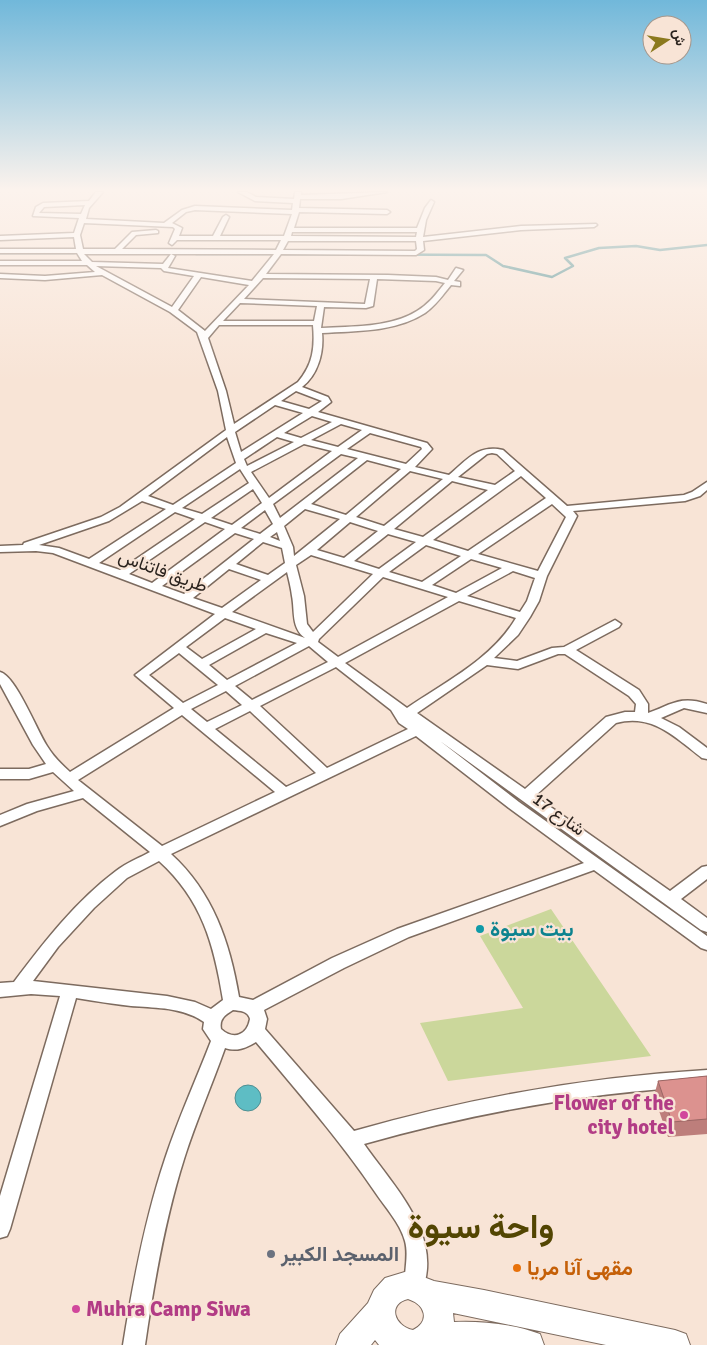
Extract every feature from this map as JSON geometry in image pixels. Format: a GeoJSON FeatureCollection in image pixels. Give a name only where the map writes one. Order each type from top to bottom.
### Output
{"type":"FeatureCollection","features":[{"type":"Feature","properties":{"kind":"street"},"geometry":{"type":"LineString","coordinates":[[46,255],[165,266]]}},
{"type":"Feature","properties":{"kind":"street"},"geometry":{"type":"LineString","coordinates":[[84,255],[85,258],[104,273],[174,310],[196,326],[204,337],[222,391],[231,439],[242,464],[279,524],[288,547],[301,624],[311,641]]}},
{"type":"Feature","properties":{"kind":"street"},"geometry":{"type":"LineString","coordinates":[[0,256],[85,258],[100,255]]}},
{"type":"Feature","properties":{"kind":"street"},"geometry":{"type":"LineString","coordinates":[[0,263],[154,255]]}},
{"type":"Feature","properties":{"kind":"street"},"geometry":{"type":"LineString","coordinates":[[165,266],[170,255]]}},
{"type":"Feature","properties":{"kind":"street"},"geometry":{"type":"LineString","coordinates":[[204,337],[254,284],[277,255]]}},
{"type":"Feature","properties":{"kind":"street"},"geometry":{"type":"LineString","coordinates":[[165,266],[164,268],[167,270],[254,284]]}},
{"type":"Feature","properties":{"kind":"street"},"geometry":{"type":"LineString","coordinates":[[217,323],[367,327],[412,318],[432,304],[453,283],[459,270]]}},
{"type":"Feature","properties":{"kind":"street"},"geometry":{"type":"LineString","coordinates":[[0,276],[45,278],[104,273]]}},
{"type":"Feature","properties":{"kind":"street"},"geometry":{"type":"LineString","coordinates":[[174,310],[199,275]]}},
{"type":"Feature","properties":{"kind":"street"},"geometry":{"type":"LineString","coordinates":[[261,276],[374,277],[453,283]]}},
{"type":"Feature","properties":{"kind":"street"},"geometry":{"type":"LineString","coordinates":[[238,301],[370,305],[374,277]]}},
{"type":"Feature","properties":{"kind":"street"},"geometry":{"type":"LineString","coordinates":[[17,548],[105,519],[124,509],[230,431],[295,388],[310,373],[319,347],[317,327],[322,304]]}},
{"type":"Feature","properties":{"kind":"street"},"geometry":{"type":"LineString","coordinates":[[91,563],[242,464],[276,434],[327,402],[295,388]]}},
{"type":"Feature","properties":{"kind":"street"},"geometry":{"type":"LineString","coordinates":[[274,402],[427,447],[408,468],[309,550],[141,675],[286,794]]}},
{"type":"Feature","properties":{"kind":"street"},"geometry":{"type":"LineString","coordinates":[[242,464],[302,441],[340,421]]}},
{"type":"Feature","properties":{"kind":"street"},"geometry":{"type":"LineString","coordinates":[[156,586],[369,429]]}},
{"type":"Feature","properties":{"kind":"street"},"geometry":{"type":"LineString","coordinates":[[276,434],[338,451],[497,489]]}},
{"type":"Feature","properties":{"kind":"street"},"geometry":{"type":"LineString","coordinates":[[346,562],[484,451],[488,450],[500,452],[572,516],[541,576],[533,601],[514,632],[485,661],[402,710]]}},
{"type":"Feature","properties":{"kind":"street"},"geometry":{"type":"LineString","coordinates":[[186,598],[365,457]]}},
{"type":"Feature","properties":{"kind":"street"},"geometry":{"type":"LineString","coordinates":[[70,778],[182,709],[226,684],[311,641],[381,573],[521,471]]}},
{"type":"Feature","properties":{"kind":"street"},"geometry":{"type":"LineString","coordinates":[[122,574],[255,483]]}},
{"type":"Feature","properties":{"kind":"street"},"geometry":{"type":"LineString","coordinates":[[566,509],[685,498],[696,494],[707,485]]}},
{"type":"Feature","properties":{"kind":"street"},"geometry":{"type":"LineString","coordinates":[[140,497],[288,547]]}},
{"type":"Feature","properties":{"kind":"street"},"geometry":{"type":"LineString","coordinates":[[423,586],[552,499]]}},
{"type":"Feature","properties":{"kind":"street"},"geometry":{"type":"LineString","coordinates":[[303,506],[541,576]]}},
{"type":"Feature","properties":{"kind":"street","name":"طريق فاتناس"},"geometry":{"type":"LineString","coordinates":[[0,549],[46,548],[156,586],[285,636],[311,641]]}},
{"type":"Feature","properties":{"kind":"street"},"geometry":{"type":"LineString","coordinates":[[309,550],[524,617]]}},
{"type":"Feature","properties":{"kind":"street"},"geometry":{"type":"LineString","coordinates":[[228,565],[269,579]]}},
{"type":"Feature","properties":{"kind":"street"},"geometry":{"type":"LineString","coordinates":[[206,728],[337,662],[512,568]]}},
{"type":"Feature","properties":{"kind":"street"},"geometry":{"type":"LineString","coordinates":[[485,661],[518,665],[556,651],[567,650],[615,624]]}},
{"type":"Feature","properties":{"kind":"street"},"geometry":{"type":"LineString","coordinates":[[202,664],[267,628]]}},
{"type":"Feature","properties":{"kind":"street","name":"شارع 17"},"geometry":{"type":"LineString","coordinates":[[311,641],[402,710],[707,926]]}},
{"type":"Feature","properties":{"kind":"street"},"geometry":{"type":"LineString","coordinates":[[179,647],[252,706],[326,775]]}},
{"type":"Feature","properties":{"kind":"street"},"geometry":{"type":"LineString","coordinates":[[567,650],[634,693],[642,704],[646,716],[707,755]]}},
{"type":"Feature","properties":{"kind":"street"},"geometry":{"type":"LineString","coordinates":[[0,676],[16,700],[41,749],[56,766],[85,793],[161,853],[200,899],[211,921],[226,970],[232,1003]]}},
{"type":"Feature","properties":{"kind":"street"},"geometry":{"type":"LineString","coordinates":[[526,796],[611,720],[621,716],[646,716],[683,702],[707,709]]}},
{"type":"Feature","properties":{"kind":"street","name":"شارع 17"},"geometry":{"type":"LineString","coordinates":[[402,710],[400,716],[514,805],[707,944]]}},
{"type":"Feature","properties":{"kind":"street"},"geometry":{"type":"LineString","coordinates":[[19,987],[52,943],[122,874],[161,853],[417,730]]}},
{"type":"Feature","properties":{"kind":"street"},"geometry":{"type":"LineString","coordinates":[[0,774],[29,774],[56,766]]}},
{"type":"Feature","properties":{"kind":"street"},"geometry":{"type":"LineString","coordinates":[[0,822],[32,807],[85,793]]}},
{"type":"Feature","properties":{"kind":"street"},"geometry":{"type":"LineString","coordinates":[[253,1008],[338,963],[379,944],[437,921],[596,864]]}},
{"type":"Feature","properties":{"kind":"street"},"geometry":{"type":"LineString","coordinates":[[670,899],[707,871]]}},
{"type":"Feature","properties":{"kind":"street"},"geometry":{"type":"LineString","coordinates":[[0,990],[19,987],[70,991],[186,1006],[204,1013],[212,1019]]}},
{"type":"Feature","properties":{"kind":"street"},"geometry":{"type":"LineString","coordinates":[[0,1229],[70,991]]}},
{"type":"Feature","properties":{"kind":"street"},"geometry":{"type":"LineString","coordinates":[[232,1003],[247,1005],[253,1008],[259,1019],[257,1031],[247,1040],[226,1042],[220,1039],[212,1030],[212,1019],[220,1009],[232,1003]]}},
{"type":"Feature","properties":{"kind":"street"},"geometry":{"type":"LineString","coordinates":[[257,1031],[350,1140],[404,1217],[414,1239],[422,1291],[435,1301],[439,1316],[438,1324],[413,1343]]}},
{"type":"Feature","properties":{"kind":"street"},"geometry":{"type":"LineString","coordinates":[[134,1345],[145,1276],[159,1216],[189,1120],[220,1039]]}},
{"type":"Feature","properties":{"kind":"street"},"geometry":{"type":"LineString","coordinates":[[350,1140],[422,1118],[551,1092],[654,1080],[707,1078]]}},
{"type":"Feature","properties":{"kind":"street"},"geometry":{"type":"LineString","coordinates":[[351,1345],[380,1312],[391,1292],[406,1286],[675,1345]]}},
{"type":"Feature","properties":{"kind":"street"},"geometry":{"type":"LineString","coordinates":[[380,1312],[386,1333],[394,1340],[413,1343],[472,1336],[529,1345]]}},
{"type":"Feature","properties":{"kind":"green space"},"geometry":{"type":"Polygon","coordinates":[[[551,909],[651,1056],[448,1081],[420,1023],[523,1008],[480,936],[551,909]]]}},
{"type":"Feature","properties":{"kind":"water"},"geometry":{"type":"Polygon","coordinates":[[[248,1085],[257,1089],[261,1098],[257,1107],[248,1111],[239,1107],[235,1098],[239,1089],[248,1085]]]}},
{"type":"Feature","properties":{"kind":"building"},"geometry":{"type":"Polygon","coordinates":[[[707,1076],[707,1119],[672,1122],[658,1081],[707,1076]]]}},
{"type":"Feature","properties":{"kind":"waterway"},"geometry":{"type":"LineString","coordinates":[[439,255],[486,255],[503,266],[552,277],[573,266],[565,258],[576,255]]}},
{"type":"Feature","properties":{"kind":"place","name":"بيت سيوة"},"geometry":{"type":"Point","coordinates":[480,929]}},
{"type":"Feature","properties":{"kind":"place","name":"Flower of the city hotel"},"geometry":{"type":"Point","coordinates":[684,1115]}},
{"type":"Feature","properties":{"kind":"place","name":"المسجد الكبير"},"geometry":{"type":"Point","coordinates":[271,1254]}},
{"type":"Feature","properties":{"kind":"place","name":"مقهى آنا مريا"},"geometry":{"type":"Point","coordinates":[517,1268]}},
{"type":"Feature","properties":{"kind":"place","name":"Muhra Camp Siwa"},"geometry":{"type":"Point","coordinates":[76,1309]}},
{"type":"Feature","properties":{"kind":"district","name":"واحة سيوة"},"geometry":{"type":"Point","coordinates":[481,1226]}}]}
